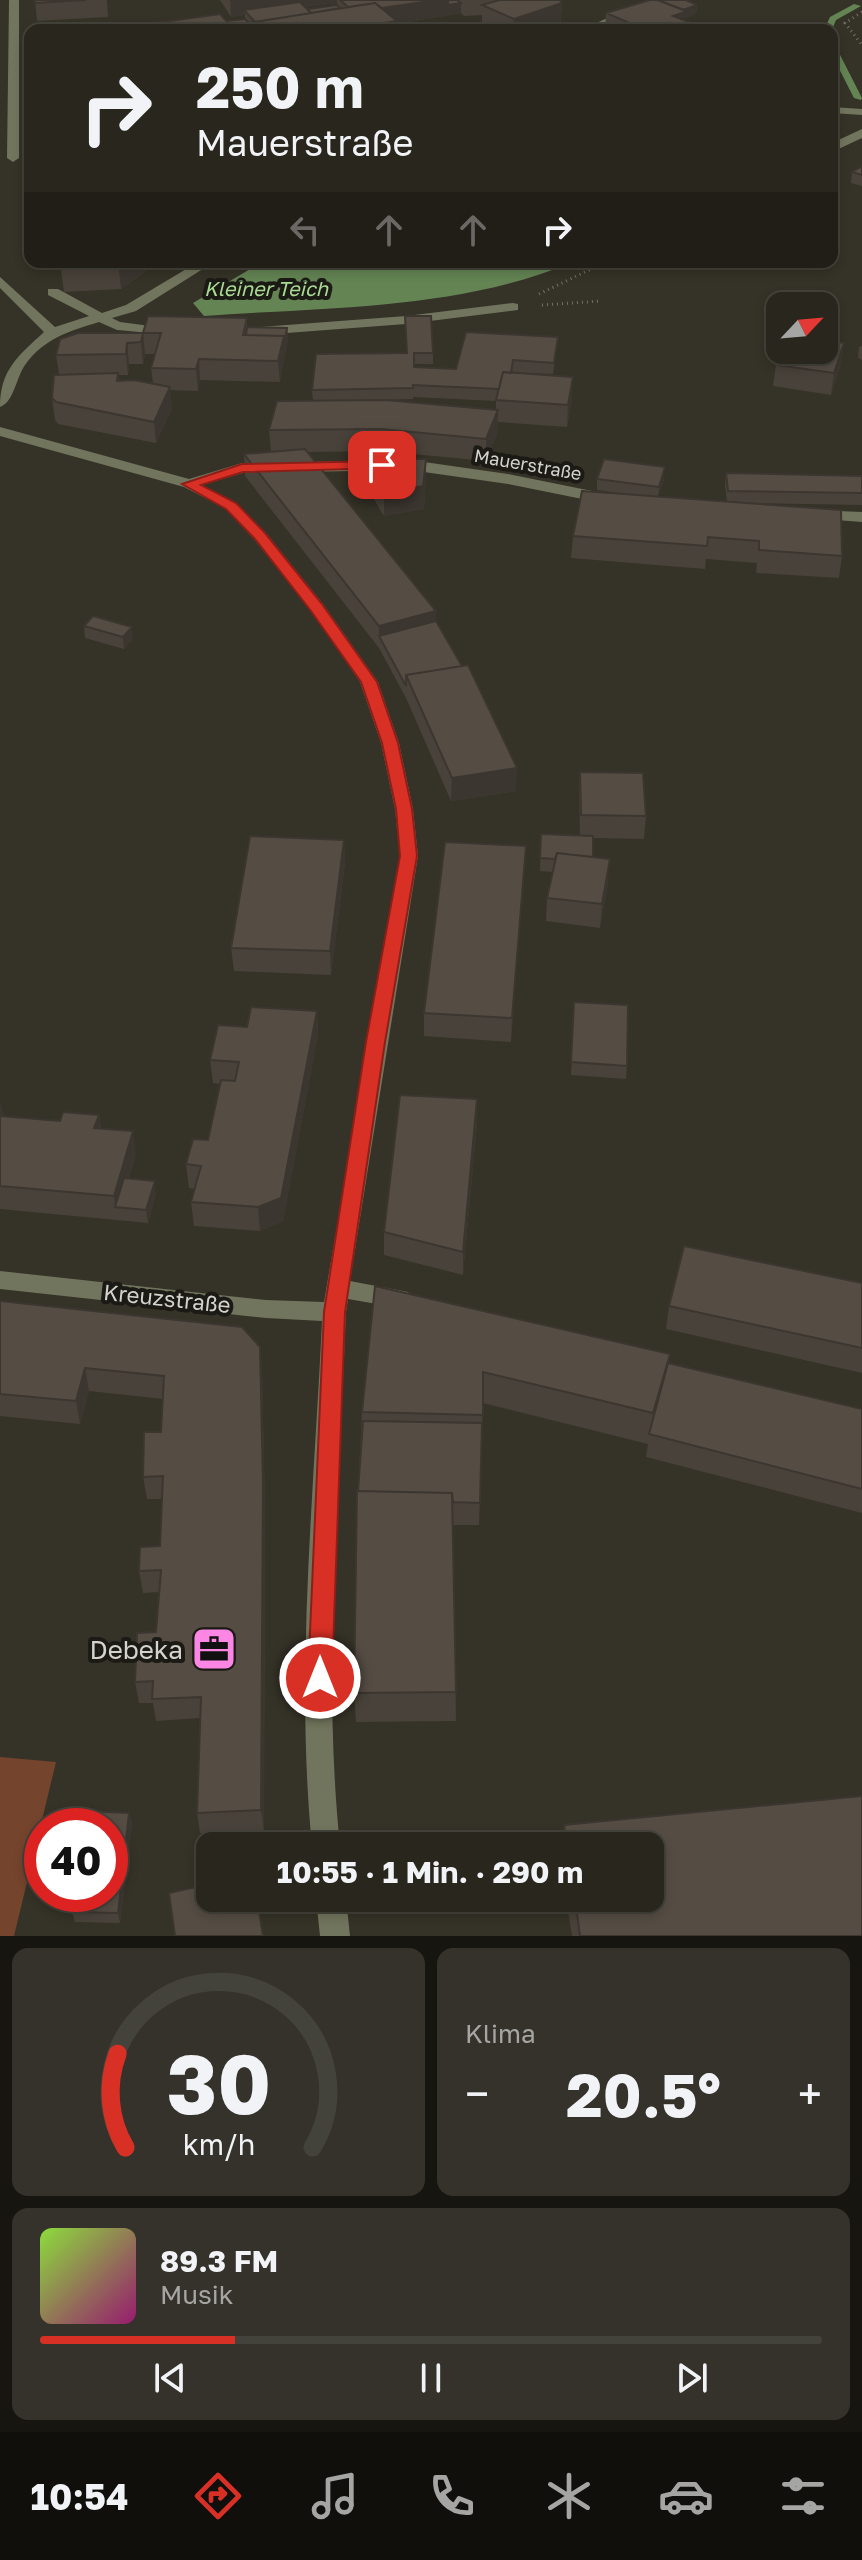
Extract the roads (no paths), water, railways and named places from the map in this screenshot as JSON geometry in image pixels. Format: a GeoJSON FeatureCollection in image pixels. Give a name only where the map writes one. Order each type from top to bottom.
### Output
{"type":"FeatureCollection","features":[{"type":"Feature","properties":{"kind":"street"},"geometry":{"type":"LineString","coordinates":[[0,166],[6,158],[15,54],[14,0]]}},
{"type":"Feature","properties":{"kind":"street"},"geometry":{"type":"LineString","coordinates":[[600,24],[656,0]]}},
{"type":"Feature","properties":{"kind":"street"},"geometry":{"type":"LineString","coordinates":[[15,54],[24,53]]}},
{"type":"Feature","properties":{"kind":"street"},"geometry":{"type":"LineString","coordinates":[[838,110],[862,112]]}},
{"type":"Feature","properties":{"kind":"street"},"geometry":{"type":"LineString","coordinates":[[838,145],[862,133]]}},
{"type":"Feature","properties":{"kind":"street"},"geometry":{"type":"LineString","coordinates":[[0,403],[19,363],[52,332],[131,308],[198,268]]}},
{"type":"Feature","properties":{"kind":"street"},"geometry":{"type":"LineString","coordinates":[[0,281],[52,332]]}},
{"type":"Feature","properties":{"kind":"street"},"geometry":{"type":"LineString","coordinates":[[53,292],[117,326],[179,332]]}},
{"type":"Feature","properties":{"kind":"street"},"geometry":{"type":"LineString","coordinates":[[239,332],[353,325],[513,307]]}},
{"type":"Feature","properties":{"kind":"street"},"geometry":{"type":"LineString","coordinates":[[0,431],[189,484],[231,506],[260,536],[317,607],[369,682],[390,743],[404,809],[409,856],[336,1300],[321,1624],[320,1787],[325,1832]]}},
{"type":"Feature","properties":{"kind":"street","name":"Mauerstraße"},"geometry":{"type":"LineString","coordinates":[[189,484],[242,468],[410,465],[508,479],[628,503]]}},
{"type":"Feature","properties":{"kind":"street"},"geometry":{"type":"LineString","coordinates":[[799,515],[862,517]]}},
{"type":"Feature","properties":{"kind":"street","name":"Kreuzstraße"},"geometry":{"type":"LineString","coordinates":[[0,1280],[266,1309],[374,1292],[420,1303]]}},
{"type":"Feature","properties":{"kind":"street"},"geometry":{"type":"LineString","coordinates":[[332,1912],[335,1936]]}},
{"type":"Feature","properties":{"kind":"water","name":"Kleiner Teich"},"geometry":{"type":"Polygon","coordinates":[[[252,268],[556,268],[484,289],[392,304],[204,316],[193,303],[252,268]]]}},
{"type":"Feature","properties":{"kind":"waterway"},"geometry":{"type":"LineString","coordinates":[[831,24],[833,19],[857,6]]}},
{"type":"Feature","properties":{"kind":"waterway"},"geometry":{"type":"LineString","coordinates":[[838,59],[858,98]]}},
{"type":"Feature","properties":{"kind":"place","name":"Debeka"},"geometry":{"type":"Point","coordinates":[214,1649]}}]}
